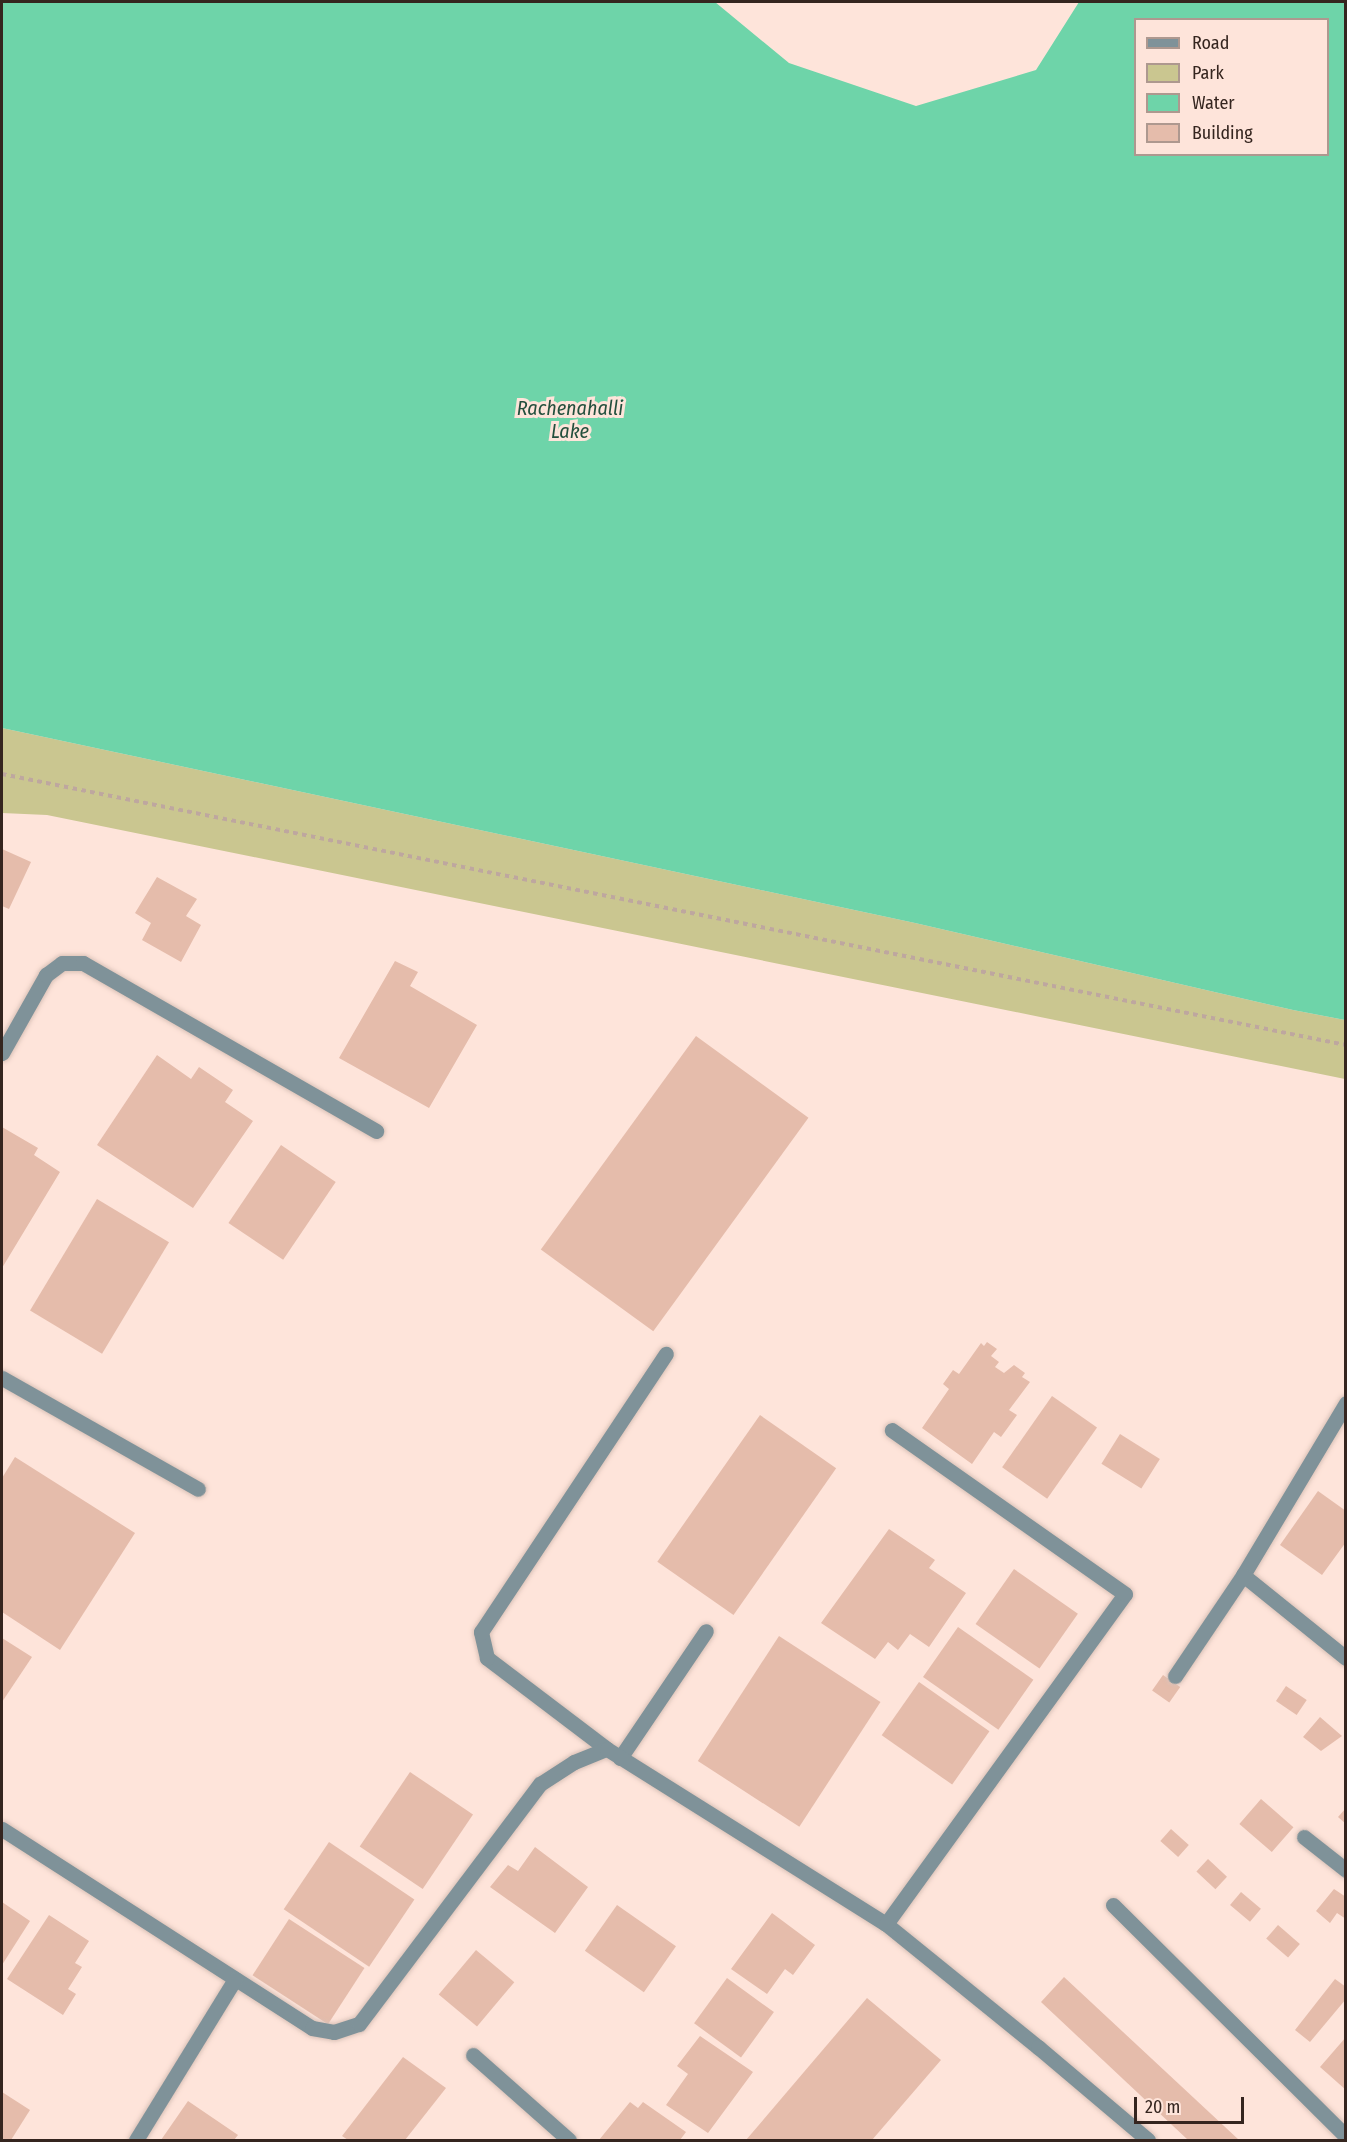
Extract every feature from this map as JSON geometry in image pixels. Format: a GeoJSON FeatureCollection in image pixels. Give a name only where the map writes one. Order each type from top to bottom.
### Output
{"type":"FeatureCollection","features":[{"type":"Feature","properties":{"kind":"street"},"geometry":{"type":"LineString","coordinates":[[2,1053],[46,975],[62,963],[83,963],[376,1131]]}},
{"type":"Feature","properties":{"kind":"street"},"geometry":{"type":"LineString","coordinates":[[666,1354],[492,1611],[481,1632],[487,1658],[607,1749],[886,1924],[1148,2140]]}},
{"type":"Feature","properties":{"kind":"street"},"geometry":{"type":"LineString","coordinates":[[2,1378],[198,1489]]}},
{"type":"Feature","properties":{"kind":"street"},"geometry":{"type":"LineString","coordinates":[[1175,1676],[1243,1575],[1346,1403]]}},
{"type":"Feature","properties":{"kind":"street"},"geometry":{"type":"LineString","coordinates":[[886,1924],[1125,1594],[892,1430]]}},
{"type":"Feature","properties":{"kind":"street"},"geometry":{"type":"LineString","coordinates":[[1243,1575],[1346,1658]]}},
{"type":"Feature","properties":{"kind":"street"},"geometry":{"type":"LineString","coordinates":[[621,1758],[706,1631]]}},
{"type":"Feature","properties":{"kind":"street"},"geometry":{"type":"LineString","coordinates":[[2,1828],[312,2028],[334,2032],[359,2024],[540,1784],[574,1762],[607,1749]]}},
{"type":"Feature","properties":{"kind":"street"},"geometry":{"type":"LineString","coordinates":[[1304,1837],[1346,1870]]}},
{"type":"Feature","properties":{"kind":"street"},"geometry":{"type":"LineString","coordinates":[[1113,1905],[1346,2136]]}},
{"type":"Feature","properties":{"kind":"street"},"geometry":{"type":"LineString","coordinates":[[136,2140],[236,1979]]}},
{"type":"Feature","properties":{"kind":"street"},"geometry":{"type":"LineString","coordinates":[[472,2055],[569,2140]]}},
{"type":"Feature","properties":{"kind":"path"},"geometry":{"type":"LineString","coordinates":[[2,774],[1346,1045]]}},
{"type":"Feature","properties":{"kind":"green space"},"geometry":{"type":"Polygon","coordinates":[[[2,728],[915,923],[1345,1020],[1345,1079],[47,815],[2,813],[2,728]]]}},
{"type":"Feature","properties":{"kind":"water","name":"Rachenahalli Lake"},"geometry":{"type":"Polygon","coordinates":[[[2,2],[715,2],[789,63],[916,106],[1036,70],[1079,2],[1345,2],[1345,1020],[915,923],[2,728],[2,2]]]}},
{"type":"Feature","properties":{"kind":"building"},"geometry":{"type":"Polygon","coordinates":[[[2,849],[31,862],[9,909],[2,906],[2,849]]]}},
{"type":"Feature","properties":{"kind":"building"},"geometry":{"type":"Polygon","coordinates":[[[157,877],[197,899],[186,916],[201,925],[181,962],[142,940],[151,923],[135,913],[157,877]]]}},
{"type":"Feature","properties":{"kind":"building"},"geometry":{"type":"Polygon","coordinates":[[[395,961],[418,972],[410,986],[477,1025],[429,1108],[339,1058],[395,961]]]}},
{"type":"Feature","properties":{"kind":"building"},"geometry":{"type":"Polygon","coordinates":[[[696,1036],[808,1118],[653,1331],[541,1250],[696,1036]]]}},
{"type":"Feature","properties":{"kind":"building"},"geometry":{"type":"Polygon","coordinates":[[[157,1055],[191,1079],[199,1067],[233,1090],[225,1102],[253,1121],[193,1208],[97,1145],[157,1055]]]}},
{"type":"Feature","properties":{"kind":"building"},"geometry":{"type":"Polygon","coordinates":[[[2,1127],[38,1148],[34,1155],[60,1172],[2,1268],[2,1127]]]}},
{"type":"Feature","properties":{"kind":"building"},"geometry":{"type":"Polygon","coordinates":[[[281,1145],[336,1182],[283,1260],[228,1223],[281,1145]]]}},
{"type":"Feature","properties":{"kind":"building"},"geometry":{"type":"Polygon","coordinates":[[[97,1199],[169,1242],[102,1354],[30,1310],[97,1199]]]}},
{"type":"Feature","properties":{"kind":"building"},"geometry":{"type":"Polygon","coordinates":[[[987,1342],[997,1349],[991,1356],[999,1362],[995,1367],[1004,1373],[1014,1365],[1025,1373],[1022,1377],[1030,1382],[1009,1410],[1017,1415],[1001,1437],[994,1432],[972,1464],[922,1428],[949,1389],[943,1384],[953,1370],[959,1374],[981,1343],[984,1346],[987,1342]]]}},
{"type":"Feature","properties":{"kind":"building"},"geometry":{"type":"Polygon","coordinates":[[[1052,1396],[1097,1428],[1047,1499],[1002,1467],[1052,1396]]]}},
{"type":"Feature","properties":{"kind":"building"},"geometry":{"type":"Polygon","coordinates":[[[760,1415],[836,1468],[734,1615],[657,1562],[760,1415]]]}},
{"type":"Feature","properties":{"kind":"building"},"geometry":{"type":"Polygon","coordinates":[[[1120,1434],[1160,1459],[1141,1489],[1101,1464],[1120,1434]]]}},
{"type":"Feature","properties":{"kind":"building"},"geometry":{"type":"Polygon","coordinates":[[[15,1457],[135,1533],[60,1650],[2,1612],[2,1478],[15,1457]]]}},
{"type":"Feature","properties":{"kind":"building"},"geometry":{"type":"Polygon","coordinates":[[[1318,1491],[1346,1511],[1346,1542],[1322,1575],[1280,1545],[1318,1491]]]}},
{"type":"Feature","properties":{"kind":"building"},"geometry":{"type":"Polygon","coordinates":[[[889,1529],[935,1560],[929,1568],[966,1593],[929,1647],[910,1634],[898,1650],[888,1642],[875,1659],[821,1623],[889,1529]]]}},
{"type":"Feature","properties":{"kind":"building"},"geometry":{"type":"Polygon","coordinates":[[[1014,1569],[1078,1614],[1039,1669],[976,1624],[1014,1569]]]}},
{"type":"Feature","properties":{"kind":"building"},"geometry":{"type":"Polygon","coordinates":[[[958,1627],[1033,1680],[998,1730],[923,1677],[958,1627]]]}},
{"type":"Feature","properties":{"kind":"building"},"geometry":{"type":"Polygon","coordinates":[[[779,1636],[880,1702],[799,1827],[698,1761],[779,1636]]]}},
{"type":"Feature","properties":{"kind":"building"},"geometry":{"type":"Polygon","coordinates":[[[2,1638],[32,1657],[2,1702],[2,1638]]]}},
{"type":"Feature","properties":{"kind":"building"},"geometry":{"type":"Polygon","coordinates":[[[1163,1675],[1180,1687],[1169,1703],[1152,1691],[1163,1675]]]}},
{"type":"Feature","properties":{"kind":"building"},"geometry":{"type":"Polygon","coordinates":[[[919,1682],[989,1731],[952,1785],[882,1735],[919,1682]]]}},
{"type":"Feature","properties":{"kind":"building"},"geometry":{"type":"Polygon","coordinates":[[[1286,1686],[1307,1700],[1297,1715],[1276,1701],[1286,1686]]]}},
{"type":"Feature","properties":{"kind":"building"},"geometry":{"type":"Polygon","coordinates":[[[1320,1717],[1342,1736],[1321,1751],[1303,1737],[1320,1717]]]}},
{"type":"Feature","properties":{"kind":"building"},"geometry":{"type":"Polygon","coordinates":[[[410,1772],[473,1814],[423,1889],[360,1847],[410,1772]]]}},
{"type":"Feature","properties":{"kind":"building"},"geometry":{"type":"Polygon","coordinates":[[[1261,1799],[1293,1827],[1272,1852],[1239,1824],[1261,1799]]]}},
{"type":"Feature","properties":{"kind":"building"},"geometry":{"type":"Polygon","coordinates":[[[1346,1808],[1346,1824],[1338,1817],[1346,1808]]]}},
{"type":"Feature","properties":{"kind":"building"},"geometry":{"type":"Polygon","coordinates":[[[1171,1829],[1189,1845],[1178,1857],[1160,1841],[1171,1829]]]}},
{"type":"Feature","properties":{"kind":"building"},"geometry":{"type":"Polygon","coordinates":[[[329,1842],[414,1900],[369,1967],[284,1909],[329,1842]]]}},
{"type":"Feature","properties":{"kind":"building"},"geometry":{"type":"Polygon","coordinates":[[[535,1847],[588,1887],[555,1933],[490,1887],[508,1865],[518,1871],[535,1847]]]}},
{"type":"Feature","properties":{"kind":"building"},"geometry":{"type":"Polygon","coordinates":[[[1208,1859],[1227,1877],[1215,1889],[1196,1871],[1208,1859]]]}},
{"type":"Feature","properties":{"kind":"building"},"geometry":{"type":"Polygon","coordinates":[[[1334,1889],[1346,1897],[1346,1919],[1337,1913],[1330,1923],[1316,1911],[1334,1889]]]}},
{"type":"Feature","properties":{"kind":"building"},"geometry":{"type":"Polygon","coordinates":[[[1241,1892],[1261,1909],[1250,1922],[1230,1905],[1241,1892]]]}},
{"type":"Feature","properties":{"kind":"building"},"geometry":{"type":"Polygon","coordinates":[[[2,1902],[30,1921],[2,1965],[2,1902]]]}},
{"type":"Feature","properties":{"kind":"building"},"geometry":{"type":"Polygon","coordinates":[[[617,1905],[676,1946],[644,1992],[585,1951],[617,1905]]]}},
{"type":"Feature","properties":{"kind":"building"},"geometry":{"type":"Polygon","coordinates":[[[772,1913],[815,1945],[793,1975],[785,1969],[767,1994],[731,1969],[772,1913]]]}},
{"type":"Feature","properties":{"kind":"building"},"geometry":{"type":"Polygon","coordinates":[[[49,1915],[89,1941],[75,1963],[82,1967],[68,1989],[76,1994],[63,2015],[7,1979],[49,1915]]]}},
{"type":"Feature","properties":{"kind":"building"},"geometry":{"type":"Polygon","coordinates":[[[289,1919],[364,1968],[328,2024],[253,1975],[289,1919]]]}},
{"type":"Feature","properties":{"kind":"building"},"geometry":{"type":"Polygon","coordinates":[[[1278,1925],[1300,1944],[1288,1958],[1266,1939],[1278,1925]]]}},
{"type":"Feature","properties":{"kind":"building"},"geometry":{"type":"Polygon","coordinates":[[[476,1950],[514,1982],[477,2027],[439,1994],[476,1950]]]}},
{"type":"Feature","properties":{"kind":"building"},"geometry":{"type":"Polygon","coordinates":[[[1064,1977],[1239,2140],[1188,2140],[1041,2002],[1064,1977]]]}},
{"type":"Feature","properties":{"kind":"building"},"geometry":{"type":"Polygon","coordinates":[[[727,1978],[774,2012],[741,2057],[694,2023],[727,1978]]]}},
{"type":"Feature","properties":{"kind":"building"},"geometry":{"type":"Polygon","coordinates":[[[1335,1979],[1346,1987],[1346,1999],[1310,2042],[1295,2030],[1335,1979]]]}},
{"type":"Feature","properties":{"kind":"building"},"geometry":{"type":"Polygon","coordinates":[[[867,1998],[941,2060],[872,2140],[746,2140],[867,1998]]]}},
{"type":"Feature","properties":{"kind":"building"},"geometry":{"type":"Polygon","coordinates":[[[700,2036],[753,2072],[708,2133],[666,2105],[688,2074],[677,2066],[700,2036]]]}},
{"type":"Feature","properties":{"kind":"building"},"geometry":{"type":"Polygon","coordinates":[[[1346,2037],[1346,2090],[1320,2067],[1346,2037]]]}},
{"type":"Feature","properties":{"kind":"building"},"geometry":{"type":"Polygon","coordinates":[[[403,2057],[446,2088],[405,2140],[348,2140],[342,2136],[403,2057]]]}},
{"type":"Feature","properties":{"kind":"building"},"geometry":{"type":"Polygon","coordinates":[[[2,2092],[30,2110],[11,2140],[2,2140],[2,2092]]]}},
{"type":"Feature","properties":{"kind":"building"},"geometry":{"type":"Polygon","coordinates":[[[188,2101],[238,2135],[234,2140],[161,2140],[188,2101]]]}},
{"type":"Feature","properties":{"kind":"building"},"geometry":{"type":"Polygon","coordinates":[[[630,2102],[638,2108],[643,2102],[686,2132],[680,2140],[599,2140],[630,2102]]]}}]}
